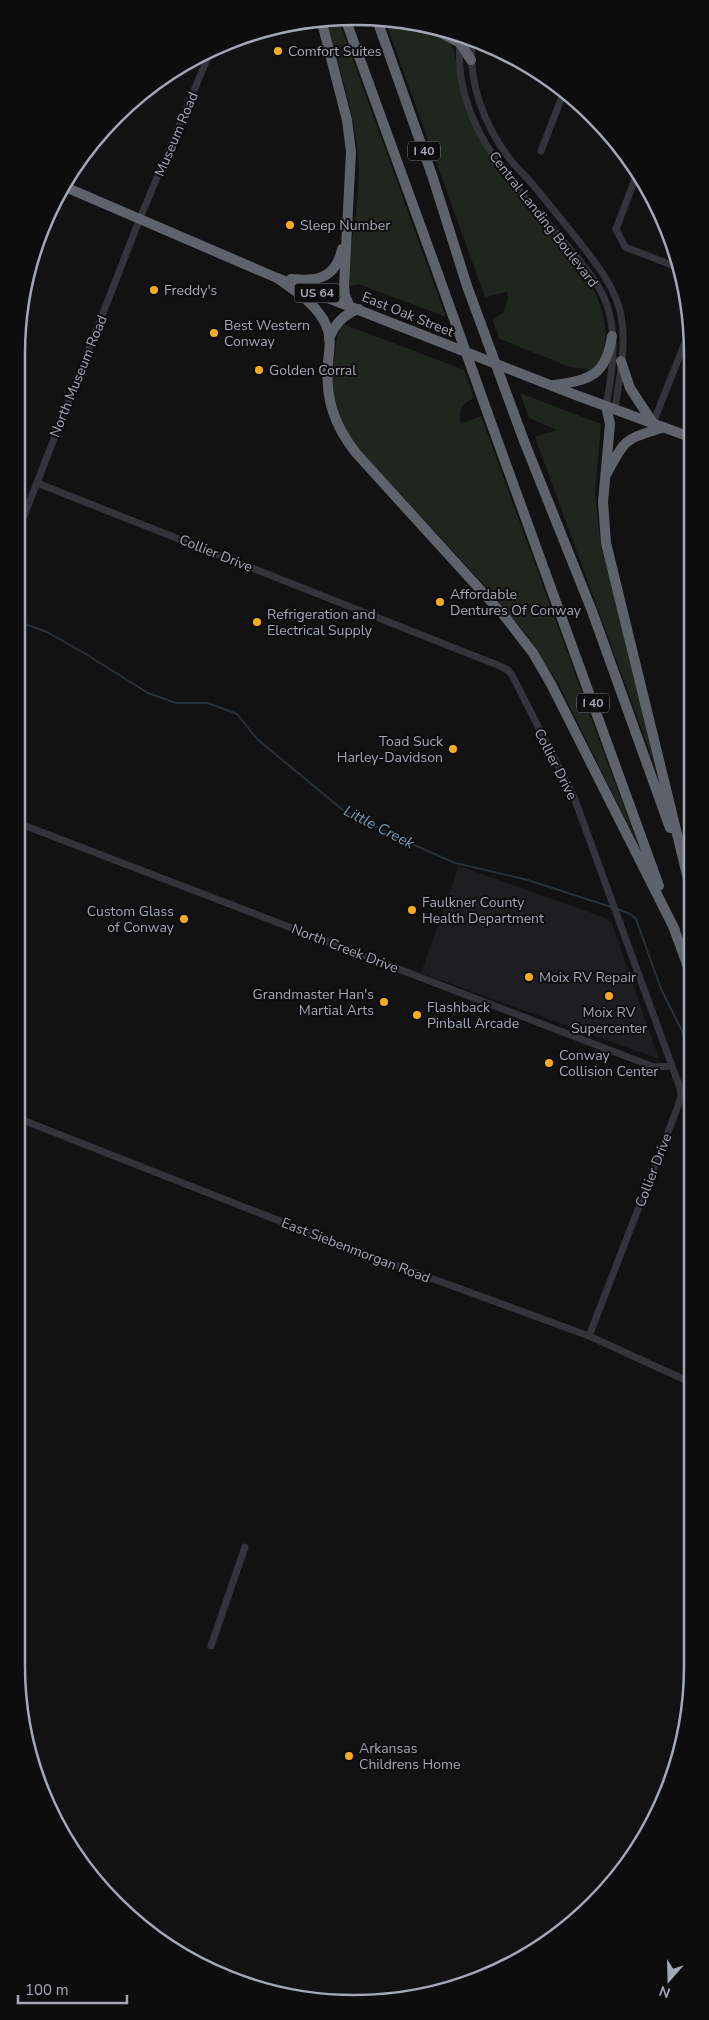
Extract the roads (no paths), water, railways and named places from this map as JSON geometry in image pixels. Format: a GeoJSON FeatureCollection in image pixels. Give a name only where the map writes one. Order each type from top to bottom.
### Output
{"type":"FeatureCollection","features":[{"type":"Feature","properties":{"kind":"highway","name":"I 40"},"geometry":{"type":"LineString","coordinates":[[348,25],[684,955]]}},
{"type":"Feature","properties":{"kind":"highway","name":"I 40"},"geometry":{"type":"LineString","coordinates":[[379,26],[432,175],[467,286],[524,441],[592,611],[684,866]]}},
{"type":"Feature","properties":{"kind":"highway"},"geometry":{"type":"LineString","coordinates":[[323,27],[348,129],[351,168],[344,286],[345,295],[354,307],[339,321],[329,339]]}},
{"type":"Feature","properties":{"kind":"highway"},"geometry":{"type":"LineString","coordinates":[[462,43],[471,60]]}},
{"type":"Feature","properties":{"kind":"highway","name":"East Oak Street"},"geometry":{"type":"LineString","coordinates":[[70,189],[277,278],[551,386],[684,435]]}},
{"type":"Feature","properties":{"kind":"highway"},"geometry":{"type":"LineString","coordinates":[[277,278],[305,280],[322,277],[330,273],[335,268],[340,257],[348,216]]}},
{"type":"Feature","properties":{"kind":"highway"},"geometry":{"type":"LineString","coordinates":[[277,278],[314,307],[327,326],[329,339],[328,393],[339,430],[356,453],[501,612],[538,660],[552,684],[675,930]]}},
{"type":"Feature","properties":{"kind":"highway"},"geometry":{"type":"LineString","coordinates":[[551,386],[576,382],[591,377],[599,371],[610,352],[612,336]]}},
{"type":"Feature","properties":{"kind":"highway"},"geometry":{"type":"LineString","coordinates":[[621,360],[630,388],[653,423]]}},
{"type":"Feature","properties":{"kind":"highway"},"geometry":{"type":"LineString","coordinates":[[610,408],[603,522],[609,558],[684,859]]}},
{"type":"Feature","properties":{"kind":"highway"},"geometry":{"type":"LineString","coordinates":[[605,476],[619,450],[627,441],[643,433],[664,427]]}},
{"type":"Feature","properties":{"kind":"street","name":"Central Landing Boulevard"},"geometry":{"type":"LineString","coordinates":[[460,42],[460,65],[464,91],[474,120],[486,144],[499,166],[595,281],[607,304],[614,356],[610,408]]}},
{"type":"Feature","properties":{"kind":"street","name":"Central Landing Boulevard"},"geometry":{"type":"LineString","coordinates":[[472,46],[471,60],[478,98],[485,116],[502,147],[589,254],[616,297],[621,315],[623,336],[621,360],[610,408]]}},
{"type":"Feature","properties":{"kind":"street","name":"Museum Road"},"geometry":{"type":"LineString","coordinates":[[140,218],[208,60]]}},
{"type":"Feature","properties":{"kind":"street"},"geometry":{"type":"LineString","coordinates":[[541,150],[561,98]]}},
{"type":"Feature","properties":{"kind":"street"},"geometry":{"type":"LineString","coordinates":[[634,181],[616,229],[625,247],[672,265]]}},
{"type":"Feature","properties":{"kind":"street","name":"North Museum Road"},"geometry":{"type":"LineString","coordinates":[[25,513],[140,218]]}},
{"type":"Feature","properties":{"kind":"street"},"geometry":{"type":"LineString","coordinates":[[653,423],[684,346]]}},
{"type":"Feature","properties":{"kind":"street","name":"Collier Drive"},"geometry":{"type":"LineString","coordinates":[[36,483],[508,670],[574,797],[680,1088],[681,1096],[589,1336]]}},
{"type":"Feature","properties":{"kind":"street","name":"North Creek Drive"},"geometry":{"type":"LineString","coordinates":[[25,826],[654,1067],[672,1066]]}},
{"type":"Feature","properties":{"kind":"street","name":"East Siebenmorgan Road"},"geometry":{"type":"LineString","coordinates":[[25,1121],[346,1247],[589,1336],[684,1379]]}},
{"type":"Feature","properties":{"kind":"street"},"geometry":{"type":"LineString","coordinates":[[211,1646],[245,1547]]}},
{"type":"Feature","properties":{"kind":"waterway","name":"Little Creek"},"geometry":{"type":"LineString","coordinates":[[25,624],[47,632],[148,693],[176,703],[208,703],[237,714],[257,739],[344,811],[403,840],[455,863],[528,880],[611,907]]}},
{"type":"Feature","properties":{"kind":"waterway","name":"Little Creek"},"geometry":{"type":"LineString","coordinates":[[618,909],[636,919],[661,989],[684,1037]]}},
{"type":"Feature","properties":{"kind":"place","name":"Comfort Suites"},"geometry":{"type":"Point","coordinates":[278,51]}},
{"type":"Feature","properties":{"kind":"place","name":"Sleep Number"},"geometry":{"type":"Point","coordinates":[290,225]}},
{"type":"Feature","properties":{"kind":"place","name":"Freddy's"},"geometry":{"type":"Point","coordinates":[154,290]}},
{"type":"Feature","properties":{"kind":"place","name":"Best Western Conway"},"geometry":{"type":"Point","coordinates":[214,333]}},
{"type":"Feature","properties":{"kind":"place","name":"Golden Corral"},"geometry":{"type":"Point","coordinates":[259,370]}},
{"type":"Feature","properties":{"kind":"place","name":"Affordable Dentures Of Conway"},"geometry":{"type":"Point","coordinates":[440,602]}},
{"type":"Feature","properties":{"kind":"place","name":"Refrigeration and Electrical Supply"},"geometry":{"type":"Point","coordinates":[257,622]}},
{"type":"Feature","properties":{"kind":"place","name":"Toad Suck Harley-Davidson"},"geometry":{"type":"Point","coordinates":[453,749]}},
{"type":"Feature","properties":{"kind":"place","name":"Faulkner County Health Department"},"geometry":{"type":"Point","coordinates":[412,910]}},
{"type":"Feature","properties":{"kind":"place","name":"Custom Glass of Conway"},"geometry":{"type":"Point","coordinates":[184,919]}},
{"type":"Feature","properties":{"kind":"place","name":"Moix RV Repair"},"geometry":{"type":"Point","coordinates":[529,977]}},
{"type":"Feature","properties":{"kind":"place","name":"Moix RV Supercenter"},"geometry":{"type":"Point","coordinates":[609,996]}},
{"type":"Feature","properties":{"kind":"place","name":"Grandmaster Han's Martial Arts"},"geometry":{"type":"Point","coordinates":[384,1002]}},
{"type":"Feature","properties":{"kind":"place","name":"Flashback Pinball Arcade"},"geometry":{"type":"Point","coordinates":[417,1015]}},
{"type":"Feature","properties":{"kind":"place","name":"Conway Collision Center"},"geometry":{"type":"Point","coordinates":[549,1063]}},
{"type":"Feature","properties":{"kind":"place","name":"Arkansas Childrens Home"},"geometry":{"type":"Point","coordinates":[349,1756]}}]}
